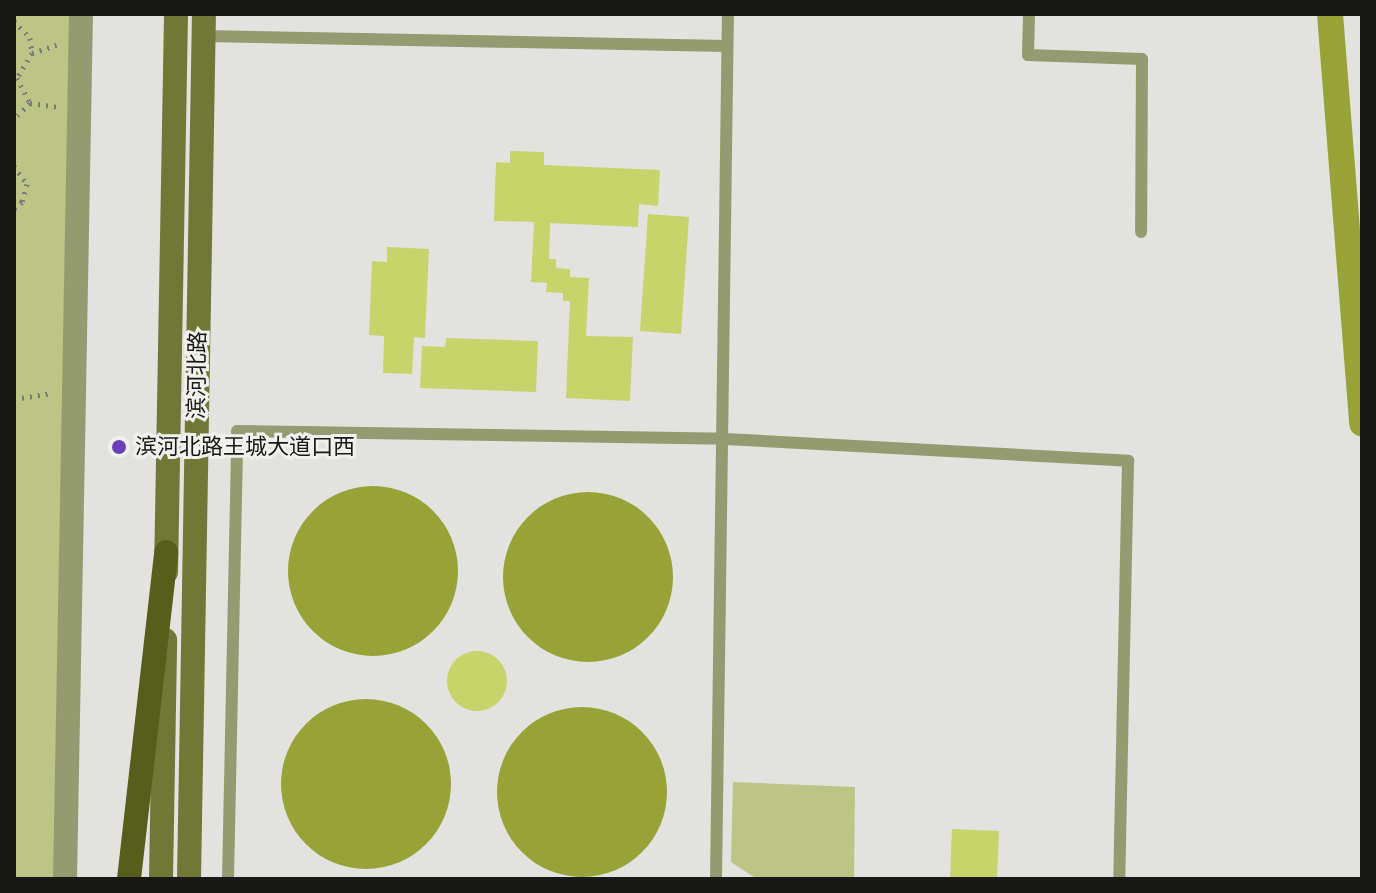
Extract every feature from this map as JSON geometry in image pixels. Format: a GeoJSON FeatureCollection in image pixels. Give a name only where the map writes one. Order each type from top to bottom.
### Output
{"type":"FeatureCollection","features":[{"type":"Feature","properties":{"kind":"main road","name":"滨河北路"},"geometry":{"type":"LineString","coordinates":[[161,879],[176,14]]}},
{"type":"Feature","properties":{"kind":"main road","name":"滨河北路"},"geometry":{"type":"LineString","coordinates":[[189,879],[204,25]]}},
{"type":"Feature","properties":{"kind":"main road"},"geometry":{"type":"LineString","coordinates":[[129,879],[166,552]]}},
{"type":"Feature","properties":{"kind":"street"},"geometry":{"type":"LineString","coordinates":[[65,879],[81,14]]}},
{"type":"Feature","properties":{"kind":"lane"},"geometry":{"type":"LineString","coordinates":[[716,879],[726,439],[728,14]]}},
{"type":"Feature","properties":{"kind":"lane"},"geometry":{"type":"LineString","coordinates":[[1029,14],[1028,55],[1142,59],[1141,232]]}},
{"type":"Feature","properties":{"kind":"lane"},"geometry":{"type":"LineString","coordinates":[[204,25],[726,46]]}},
{"type":"Feature","properties":{"kind":"lane"},"geometry":{"type":"LineString","coordinates":[[228,879],[237,431],[726,439],[1128,461],[1119,879]]}},
{"type":"Feature","properties":{"kind":"path"},"geometry":{"type":"LineString","coordinates":[[14,21],[30,38],[32,53],[17,78],[30,103],[14,119]]}},
{"type":"Feature","properties":{"kind":"path"},"geometry":{"type":"LineString","coordinates":[[14,166],[27,184],[22,202],[14,209]]}},
{"type":"Feature","properties":{"kind":"path"},"geometry":{"type":"LineString","coordinates":[[14,399],[74,387]]}},
{"type":"Feature","properties":{"kind":"shaded area"},"geometry":{"type":"Polygon","coordinates":[[[14,14],[81,14],[65,879],[14,879],[14,14]]]}},
{"type":"Feature","properties":{"kind":"shaded area"},"geometry":{"type":"Polygon","coordinates":[[[373,486],[406,492],[433,511],[452,538],[458,571],[452,604],[433,631],[406,650],[373,656],[340,650],[313,631],[294,604],[288,571],[294,538],[313,511],[340,492],[373,486]]]}},
{"type":"Feature","properties":{"kind":"shaded area"},"geometry":{"type":"Polygon","coordinates":[[[588,492],[621,498],[648,517],[667,544],[673,577],[667,610],[648,637],[621,656],[588,662],[555,656],[528,637],[509,610],[503,577],[509,544],[528,517],[555,498],[588,492]]]}},
{"type":"Feature","properties":{"kind":"shaded area"},"geometry":{"type":"Polygon","coordinates":[[[366,699],[399,705],[426,724],[445,751],[451,784],[445,817],[426,844],[399,863],[366,869],[333,863],[306,844],[287,817],[281,784],[287,751],[306,724],[333,705],[366,699]]]}},
{"type":"Feature","properties":{"kind":"shaded area"},"geometry":{"type":"Polygon","coordinates":[[[582,707],[615,713],[642,732],[661,759],[667,792],[661,825],[642,852],[615,871],[582,877],[549,871],[522,852],[503,825],[497,792],[503,759],[522,732],[549,713],[582,707]]]}},
{"type":"Feature","properties":{"kind":"shaded area"},"geometry":{"type":"Polygon","coordinates":[[[733,782],[855,787],[854,879],[757,879],[731,862],[733,782]]]}},
{"type":"Feature","properties":{"kind":"building"},"geometry":{"type":"Polygon","coordinates":[[[510,151],[544,152],[544,165],[660,170],[658,206],[639,204],[638,227],[550,223],[549,259],[556,259],[556,268],[570,269],[570,277],[589,278],[586,336],[633,337],[630,401],[566,398],[570,301],[563,301],[563,293],[546,292],[547,283],[531,282],[534,222],[494,221],[496,162],[510,163],[510,151]]]}},
{"type":"Feature","properties":{"kind":"building"},"geometry":{"type":"Polygon","coordinates":[[[648,214],[689,217],[681,334],[640,331],[648,214]]]}},
{"type":"Feature","properties":{"kind":"building"},"geometry":{"type":"Polygon","coordinates":[[[387,247],[429,249],[425,338],[414,337],[412,374],[383,373],[384,336],[369,335],[372,261],[387,262],[387,247]]]}},
{"type":"Feature","properties":{"kind":"building"},"geometry":{"type":"Polygon","coordinates":[[[446,338],[538,341],[536,392],[420,388],[422,346],[445,347],[446,338]]]}},
{"type":"Feature","properties":{"kind":"building"},"geometry":{"type":"Polygon","coordinates":[[[477,651],[488,653],[498,660],[505,670],[505,692],[498,702],[488,709],[477,711],[466,709],[456,702],[449,692],[447,681],[449,670],[456,660],[466,653],[477,651]]]}},
{"type":"Feature","properties":{"kind":"building"},"geometry":{"type":"Polygon","coordinates":[[[952,829],[999,831],[997,879],[950,879],[952,829]]]}},
{"type":"Feature","properties":{"kind":"waterway"},"geometry":{"type":"LineString","coordinates":[[1330,14],[1362,424]]}},
{"type":"Feature","properties":{"kind":"place","name":"滨河北路王城大道口西"},"geometry":{"type":"Point","coordinates":[119,447]}}]}
